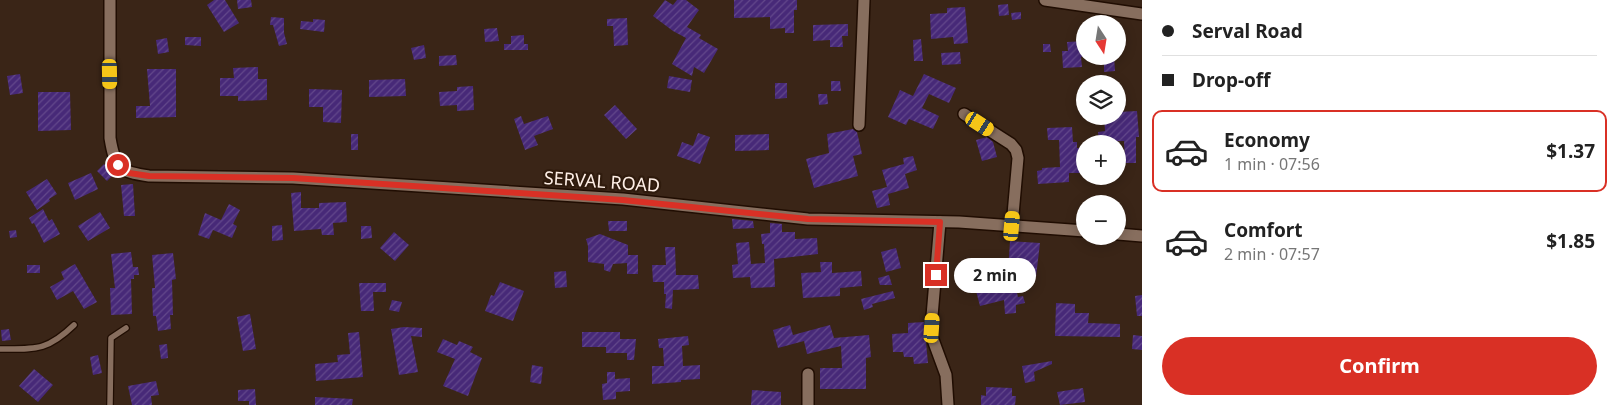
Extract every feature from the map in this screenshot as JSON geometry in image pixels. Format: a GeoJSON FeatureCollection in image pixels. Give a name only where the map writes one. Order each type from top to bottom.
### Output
{"type":"FeatureCollection","features":[{"type":"Feature","properties":{"kind":"street","name":"SERVAL ROAD"},"geometry":{"type":"LineString","coordinates":[[110,0],[110,138],[113,155],[118,165],[129,173],[149,176],[293,178],[623,200],[808,219],[940,222],[1076,230]]}},
{"type":"Feature","properties":{"kind":"street"},"geometry":{"type":"LineString","coordinates":[[859,125],[864,0]]}},
{"type":"Feature","properties":{"kind":"street"},"geometry":{"type":"LineString","coordinates":[[1045,0],[1142,14]]}},
{"type":"Feature","properties":{"kind":"street"},"geometry":{"type":"LineString","coordinates":[[964,114],[1011,144],[1016,150],[1018,158],[1012,226]]}},
{"type":"Feature","properties":{"kind":"street"},"geometry":{"type":"LineString","coordinates":[[940,222],[932,338],[946,375],[948,405]]}},
{"type":"Feature","properties":{"kind":"street"},"geometry":{"type":"LineString","coordinates":[[1126,235],[1142,236]]}},
{"type":"Feature","properties":{"kind":"street"},"geometry":{"type":"LineString","coordinates":[[808,374],[808,405]]}},
{"type":"Feature","properties":{"kind":"lane"},"geometry":{"type":"LineString","coordinates":[[0,349],[31,349],[46,346],[64,334],[74,324]]}},
{"type":"Feature","properties":{"kind":"lane"},"geometry":{"type":"LineString","coordinates":[[110,405],[111,338],[126,328]]}},
{"type":"Feature","properties":{"kind":"building"},"geometry":{"type":"Polygon","coordinates":[[[214,0],[225,0],[239,23],[224,32],[207,5],[214,0]]]}},
{"type":"Feature","properties":{"kind":"building"},"geometry":{"type":"Polygon","coordinates":[[[237,0],[251,0],[252,7],[238,9],[237,0]]]}},
{"type":"Feature","properties":{"kind":"building"},"geometry":{"type":"Polygon","coordinates":[[[665,0],[673,5],[677,0],[686,0],[699,10],[687,27],[701,35],[699,38],[718,49],[704,73],[694,67],[692,76],[672,64],[686,38],[653,16],[665,0]]]}},
{"type":"Feature","properties":{"kind":"building"},"geometry":{"type":"Polygon","coordinates":[[[734,0],[797,0],[797,10],[794,10],[794,33],[785,33],[785,28],[770,29],[770,17],[734,18],[734,0]]]}},
{"type":"Feature","properties":{"kind":"building"},"geometry":{"type":"Polygon","coordinates":[[[1008,4],[1009,15],[999,16],[998,5],[1008,4]]]}},
{"type":"Feature","properties":{"kind":"building"},"geometry":{"type":"Polygon","coordinates":[[[965,7],[968,43],[954,44],[953,37],[931,39],[930,14],[947,13],[947,8],[965,7]]]}},
{"type":"Feature","properties":{"kind":"building"},"geometry":{"type":"Polygon","coordinates":[[[1021,12],[1021,19],[1012,20],[1011,13],[1021,12]]]}},
{"type":"Feature","properties":{"kind":"building"},"geometry":{"type":"Polygon","coordinates":[[[271,17],[284,18],[284,33],[287,44],[279,46],[273,25],[270,25],[271,17]]]}},
{"type":"Feature","properties":{"kind":"building"},"geometry":{"type":"Polygon","coordinates":[[[627,18],[628,45],[614,46],[613,26],[607,26],[607,19],[627,18]]]}},
{"type":"Feature","properties":{"kind":"building"},"geometry":{"type":"Polygon","coordinates":[[[313,19],[325,20],[324,32],[300,29],[301,21],[313,22],[313,19]]]}},
{"type":"Feature","properties":{"kind":"building"},"geometry":{"type":"Polygon","coordinates":[[[848,24],[848,36],[842,36],[843,47],[830,47],[830,40],[813,41],[813,25],[848,24]]]}},
{"type":"Feature","properties":{"kind":"building"},"geometry":{"type":"Polygon","coordinates":[[[497,28],[499,41],[485,42],[484,29],[497,28]]]}},
{"type":"Feature","properties":{"kind":"building"},"geometry":{"type":"Polygon","coordinates":[[[524,35],[524,44],[528,44],[528,50],[504,50],[504,44],[511,44],[511,36],[524,35]]]}},
{"type":"Feature","properties":{"kind":"building"},"geometry":{"type":"Polygon","coordinates":[[[185,37],[201,37],[201,46],[185,45],[185,37]]]}},
{"type":"Feature","properties":{"kind":"building"},"geometry":{"type":"Polygon","coordinates":[[[167,38],[169,52],[158,54],[156,40],[167,38]]]}},
{"type":"Feature","properties":{"kind":"building"},"geometry":{"type":"Polygon","coordinates":[[[921,39],[923,61],[914,61],[913,40],[921,39]]]}},
{"type":"Feature","properties":{"kind":"building"},"geometry":{"type":"Polygon","coordinates":[[[1067,42],[1076,42],[1076,65],[1082,65],[1082,67],[1063,68],[1062,51],[1068,51],[1067,42]]]}},
{"type":"Feature","properties":{"kind":"building"},"geometry":{"type":"Polygon","coordinates":[[[1043,44],[1050,44],[1051,52],[1043,52],[1043,44]]]}},
{"type":"Feature","properties":{"kind":"building"},"geometry":{"type":"Polygon","coordinates":[[[424,45],[426,58],[414,60],[411,48],[424,45]]]}},
{"type":"Feature","properties":{"kind":"building"},"geometry":{"type":"Polygon","coordinates":[[[960,52],[961,64],[942,65],[941,53],[960,52]]]}},
{"type":"Feature","properties":{"kind":"building"},"geometry":{"type":"Polygon","coordinates":[[[456,55],[457,65],[439,66],[439,56],[456,55]]]}},
{"type":"Feature","properties":{"kind":"building"},"geometry":{"type":"Polygon","coordinates":[[[1104,65],[1115,65],[1115,71],[1104,72],[1104,65]]]}},
{"type":"Feature","properties":{"kind":"building"},"geometry":{"type":"Polygon","coordinates":[[[258,67],[258,79],[267,79],[267,100],[238,101],[238,96],[220,96],[220,78],[234,78],[233,68],[258,67]]]}},
{"type":"Feature","properties":{"kind":"building"},"geometry":{"type":"Polygon","coordinates":[[[147,69],[176,69],[176,117],[136,118],[136,106],[150,106],[147,69]]]}},
{"type":"Feature","properties":{"kind":"building"},"geometry":{"type":"Polygon","coordinates":[[[20,74],[23,93],[10,95],[7,76],[20,74]]]}},
{"type":"Feature","properties":{"kind":"building"},"geometry":{"type":"Polygon","coordinates":[[[924,74],[956,88],[949,103],[929,94],[922,108],[939,116],[933,129],[909,119],[906,125],[888,117],[900,90],[913,96],[924,74]]]}},
{"type":"Feature","properties":{"kind":"building"},"geometry":{"type":"Polygon","coordinates":[[[669,76],[692,80],[690,92],[667,88],[669,76]]]}},
{"type":"Feature","properties":{"kind":"building"},"geometry":{"type":"Polygon","coordinates":[[[405,79],[406,96],[369,97],[369,80],[405,79]]]}},
{"type":"Feature","properties":{"kind":"building"},"geometry":{"type":"Polygon","coordinates":[[[831,81],[840,81],[841,91],[831,91],[831,81]]]}},
{"type":"Feature","properties":{"kind":"building"},"geometry":{"type":"Polygon","coordinates":[[[775,83],[787,83],[787,98],[775,99],[775,83]]]}},
{"type":"Feature","properties":{"kind":"building"},"geometry":{"type":"Polygon","coordinates":[[[473,86],[474,110],[457,111],[457,105],[440,106],[439,92],[457,91],[457,87],[473,86]]]}},
{"type":"Feature","properties":{"kind":"building"},"geometry":{"type":"Polygon","coordinates":[[[309,89],[342,90],[341,123],[323,122],[323,107],[309,107],[309,89]]]}},
{"type":"Feature","properties":{"kind":"building"},"geometry":{"type":"Polygon","coordinates":[[[38,92],[70,92],[71,130],[38,131],[38,92]]]}},
{"type":"Feature","properties":{"kind":"building"},"geometry":{"type":"Polygon","coordinates":[[[818,94],[827,94],[828,104],[819,105],[818,94]]]}},
{"type":"Feature","properties":{"kind":"building"},"geometry":{"type":"Polygon","coordinates":[[[615,105],[637,129],[626,139],[604,115],[615,105]]]}},
{"type":"Feature","properties":{"kind":"building"},"geometry":{"type":"Polygon","coordinates":[[[1137,111],[1139,137],[1136,137],[1136,163],[1126,163],[1126,135],[1098,135],[1098,132],[1105,131],[1105,125],[1126,125],[1126,112],[1137,111]]]}},
{"type":"Feature","properties":{"kind":"building"},"geometry":{"type":"Polygon","coordinates":[[[521,116],[524,124],[548,116],[553,129],[534,136],[538,145],[525,150],[514,119],[521,116]]]}},
{"type":"Feature","properties":{"kind":"building"},"geometry":{"type":"Polygon","coordinates":[[[1072,127],[1073,142],[1076,142],[1076,173],[1069,173],[1069,182],[1038,184],[1037,171],[1042,170],[1042,168],[1060,167],[1059,140],[1048,140],[1047,128],[1072,127]]]}},
{"type":"Feature","properties":{"kind":"building"},"geometry":{"type":"Polygon","coordinates":[[[853,129],[857,132],[862,154],[853,156],[858,176],[814,188],[806,159],[829,153],[827,134],[853,129]]]}},
{"type":"Feature","properties":{"kind":"building"},"geometry":{"type":"Polygon","coordinates":[[[698,133],[710,137],[700,164],[677,156],[682,142],[693,146],[698,133]]]}},
{"type":"Feature","properties":{"kind":"building"},"geometry":{"type":"Polygon","coordinates":[[[351,134],[358,134],[358,150],[351,150],[351,134]]]}},
{"type":"Feature","properties":{"kind":"building"},"geometry":{"type":"Polygon","coordinates":[[[769,134],[769,150],[735,151],[735,135],[769,134]]]}},
{"type":"Feature","properties":{"kind":"building"},"geometry":{"type":"Polygon","coordinates":[[[987,137],[993,142],[997,157],[982,161],[976,140],[987,137]]]}},
{"type":"Feature","properties":{"kind":"building"},"geometry":{"type":"Polygon","coordinates":[[[913,156],[917,170],[905,174],[909,188],[888,194],[890,205],[877,208],[872,191],[887,187],[882,170],[904,164],[903,158],[913,156]]]}},
{"type":"Feature","properties":{"kind":"building"},"geometry":{"type":"Polygon","coordinates":[[[104,164],[114,174],[107,181],[97,171],[104,164]]]}},
{"type":"Feature","properties":{"kind":"building"},"geometry":{"type":"Polygon","coordinates":[[[91,173],[98,189],[75,200],[68,183],[91,173]]]}},
{"type":"Feature","properties":{"kind":"building"},"geometry":{"type":"Polygon","coordinates":[[[47,179],[57,194],[37,210],[26,192],[47,179]]]}},
{"type":"Feature","properties":{"kind":"building"},"geometry":{"type":"Polygon","coordinates":[[[133,184],[135,216],[124,216],[121,185],[133,184]]]}},
{"type":"Feature","properties":{"kind":"building"},"geometry":{"type":"Polygon","coordinates":[[[301,192],[301,208],[319,208],[319,203],[346,202],[347,222],[333,223],[334,235],[322,235],[321,229],[294,231],[291,193],[301,192]]]}},
{"type":"Feature","properties":{"kind":"building"},"geometry":{"type":"Polygon","coordinates":[[[229,204],[240,210],[233,224],[237,226],[232,238],[213,230],[209,239],[198,235],[205,213],[221,220],[229,204]]]}},
{"type":"Feature","properties":{"kind":"building"},"geometry":{"type":"Polygon","coordinates":[[[43,209],[49,221],[52,219],[60,234],[44,243],[34,223],[32,224],[29,218],[43,209]]]}},
{"type":"Feature","properties":{"kind":"building"},"geometry":{"type":"Polygon","coordinates":[[[100,212],[110,228],[88,241],[78,226],[100,212]]]}},
{"type":"Feature","properties":{"kind":"building"},"geometry":{"type":"Polygon","coordinates":[[[732,219],[753,221],[754,228],[733,229],[732,219]]]}},
{"type":"Feature","properties":{"kind":"building"},"geometry":{"type":"Polygon","coordinates":[[[608,221],[627,221],[627,231],[609,231],[608,221]]]}},
{"type":"Feature","properties":{"kind":"building"},"geometry":{"type":"Polygon","coordinates":[[[770,223],[782,224],[782,232],[795,232],[795,239],[817,238],[818,254],[774,259],[775,287],[751,288],[750,277],[733,278],[732,265],[738,264],[736,243],[749,242],[751,264],[765,263],[764,244],[762,244],[761,234],[770,233],[770,223]]]}},
{"type":"Feature","properties":{"kind":"building"},"geometry":{"type":"Polygon","coordinates":[[[282,225],[283,240],[272,241],[272,226],[282,225]]]}},
{"type":"Feature","properties":{"kind":"building"},"geometry":{"type":"Polygon","coordinates":[[[361,226],[371,226],[372,238],[361,239],[361,226]]]}},
{"type":"Feature","properties":{"kind":"building"},"geometry":{"type":"Polygon","coordinates":[[[16,230],[17,237],[10,238],[9,231],[16,230]]]}},
{"type":"Feature","properties":{"kind":"building"},"geometry":{"type":"Polygon","coordinates":[[[394,232],[409,245],[395,261],[380,248],[394,232]]]}},
{"type":"Feature","properties":{"kind":"building"},"geometry":{"type":"Polygon","coordinates":[[[600,234],[628,245],[628,255],[638,255],[638,274],[627,274],[627,263],[613,264],[610,272],[604,270],[604,264],[588,262],[586,239],[600,234]]]}},
{"type":"Feature","properties":{"kind":"building"},"geometry":{"type":"Polygon","coordinates":[[[1010,241],[1040,243],[1036,277],[1013,276],[1018,297],[1023,296],[1025,303],[1016,305],[1016,313],[1005,314],[1004,300],[980,306],[976,291],[1002,284],[999,273],[1008,271],[1010,241]]]}},
{"type":"Feature","properties":{"kind":"building"},"geometry":{"type":"Polygon","coordinates":[[[665,247],[675,247],[676,275],[698,275],[699,289],[673,290],[672,309],[665,308],[666,294],[664,294],[664,282],[653,282],[652,265],[666,265],[665,247]]]}},
{"type":"Feature","properties":{"kind":"building"},"geometry":{"type":"Polygon","coordinates":[[[896,248],[901,268],[886,272],[881,252],[896,248]]]}},
{"type":"Feature","properties":{"kind":"building"},"geometry":{"type":"Polygon","coordinates":[[[131,252],[133,267],[138,267],[139,275],[134,275],[134,279],[131,279],[132,314],[111,315],[110,288],[115,288],[111,254],[131,252]]]}},
{"type":"Feature","properties":{"kind":"building"},"geometry":{"type":"Polygon","coordinates":[[[173,253],[176,279],[172,280],[173,315],[170,315],[171,329],[158,331],[156,316],[153,316],[152,288],[155,288],[152,255],[173,253]]]}},
{"type":"Feature","properties":{"kind":"building"},"geometry":{"type":"Polygon","coordinates":[[[820,262],[832,262],[832,273],[861,271],[862,286],[840,288],[840,296],[803,298],[801,273],[821,272],[820,262]]]}},
{"type":"Feature","properties":{"kind":"building"},"geometry":{"type":"Polygon","coordinates":[[[75,264],[97,302],[84,309],[73,291],[57,300],[50,287],[64,279],[61,272],[75,264]]]}},
{"type":"Feature","properties":{"kind":"building"},"geometry":{"type":"Polygon","coordinates":[[[27,265],[40,265],[40,273],[27,273],[27,265]]]}},
{"type":"Feature","properties":{"kind":"building"},"geometry":{"type":"Polygon","coordinates":[[[566,271],[567,287],[555,288],[554,272],[566,271]]]}},
{"type":"Feature","properties":{"kind":"building"},"geometry":{"type":"Polygon","coordinates":[[[889,275],[892,285],[880,285],[878,278],[889,275]]]}},
{"type":"Feature","properties":{"kind":"building"},"geometry":{"type":"Polygon","coordinates":[[[500,282],[524,291],[513,321],[485,311],[491,295],[494,296],[500,282]]]}},
{"type":"Feature","properties":{"kind":"building"},"geometry":{"type":"Polygon","coordinates":[[[359,283],[386,283],[386,292],[373,292],[374,311],[361,311],[359,283]]]}},
{"type":"Feature","properties":{"kind":"building"},"geometry":{"type":"Polygon","coordinates":[[[893,291],[895,298],[872,304],[873,307],[864,310],[861,299],[893,291]]]}},
{"type":"Feature","properties":{"kind":"building"},"geometry":{"type":"Polygon","coordinates":[[[1142,295],[1142,316],[1137,316],[1135,296],[1142,295]]]}},
{"type":"Feature","properties":{"kind":"building"},"geometry":{"type":"Polygon","coordinates":[[[392,300],[402,302],[399,312],[389,310],[392,300]]]}},
{"type":"Feature","properties":{"kind":"building"},"geometry":{"type":"Polygon","coordinates":[[[1056,303],[1075,304],[1075,313],[1089,313],[1088,323],[1120,324],[1120,337],[1055,336],[1056,303]]]}},
{"type":"Feature","properties":{"kind":"building"},"geometry":{"type":"Polygon","coordinates":[[[250,314],[256,349],[243,351],[237,317],[250,314]]]}},
{"type":"Feature","properties":{"kind":"building"},"geometry":{"type":"Polygon","coordinates":[[[924,322],[928,363],[914,364],[913,357],[904,357],[903,352],[893,352],[892,334],[908,333],[908,323],[924,322]]]}},
{"type":"Feature","properties":{"kind":"building"},"geometry":{"type":"Polygon","coordinates":[[[790,325],[793,335],[830,325],[834,338],[869,335],[871,357],[866,358],[866,389],[820,389],[820,368],[842,368],[841,346],[807,354],[804,341],[778,348],[773,330],[790,325]]]}},
{"type":"Feature","properties":{"kind":"building"},"geometry":{"type":"Polygon","coordinates":[[[404,327],[422,328],[422,337],[411,336],[418,372],[399,375],[391,329],[404,327]]]}},
{"type":"Feature","properties":{"kind":"building"},"geometry":{"type":"Polygon","coordinates":[[[9,329],[11,340],[2,341],[1,330],[9,329]]]}},
{"type":"Feature","properties":{"kind":"building"},"geometry":{"type":"Polygon","coordinates":[[[359,332],[363,377],[316,381],[315,364],[338,362],[337,355],[350,354],[348,333],[359,332]]]}},
{"type":"Feature","properties":{"kind":"building"},"geometry":{"type":"Polygon","coordinates":[[[582,332],[620,332],[620,339],[636,339],[634,360],[627,360],[627,353],[606,353],[606,347],[582,347],[582,332]]]}},
{"type":"Feature","properties":{"kind":"building"},"geometry":{"type":"Polygon","coordinates":[[[1133,335],[1142,336],[1142,350],[1132,349],[1133,335]]]}},
{"type":"Feature","properties":{"kind":"building"},"geometry":{"type":"Polygon","coordinates":[[[688,336],[689,345],[682,346],[683,366],[700,365],[700,379],[652,384],[652,366],[664,366],[663,348],[659,348],[658,339],[688,336]]]}},
{"type":"Feature","properties":{"kind":"building"},"geometry":{"type":"Polygon","coordinates":[[[443,339],[457,345],[459,341],[473,347],[470,352],[482,358],[468,396],[443,386],[455,359],[437,352],[443,339]]]}},
{"type":"Feature","properties":{"kind":"building"},"geometry":{"type":"Polygon","coordinates":[[[167,344],[168,358],[161,359],[159,345],[167,344]]]}},
{"type":"Feature","properties":{"kind":"building"},"geometry":{"type":"Polygon","coordinates":[[[98,355],[102,373],[93,375],[90,357],[98,355]]]}},
{"type":"Feature","properties":{"kind":"building"},"geometry":{"type":"Polygon","coordinates":[[[1052,361],[1052,364],[1034,372],[1035,381],[1025,383],[1022,366],[1052,361]]]}},
{"type":"Feature","properties":{"kind":"building"},"geometry":{"type":"Polygon","coordinates":[[[532,365],[543,367],[541,384],[530,382],[532,365]]]}},
{"type":"Feature","properties":{"kind":"building"},"geometry":{"type":"Polygon","coordinates":[[[34,369],[53,385],[38,402],[19,386],[34,369]]]}},
{"type":"Feature","properties":{"kind":"building"},"geometry":{"type":"Polygon","coordinates":[[[607,372],[615,372],[615,379],[630,378],[630,391],[616,392],[616,399],[603,400],[602,384],[607,383],[607,372]]]}},
{"type":"Feature","properties":{"kind":"building"},"geometry":{"type":"Polygon","coordinates":[[[156,381],[159,395],[151,396],[152,405],[132,405],[128,386],[156,381]]]}},
{"type":"Feature","properties":{"kind":"building"},"geometry":{"type":"Polygon","coordinates":[[[986,387],[1012,388],[1012,396],[1016,396],[1015,405],[981,405],[981,395],[986,396],[986,387]]]}},
{"type":"Feature","properties":{"kind":"building"},"geometry":{"type":"Polygon","coordinates":[[[1083,388],[1085,402],[1060,405],[1057,392],[1083,388]]]}},
{"type":"Feature","properties":{"kind":"building"},"geometry":{"type":"Polygon","coordinates":[[[255,389],[256,405],[249,405],[249,401],[238,401],[238,390],[255,389]]]}},
{"type":"Feature","properties":{"kind":"building"},"geometry":{"type":"Polygon","coordinates":[[[752,390],[781,392],[781,405],[751,405],[752,390]]]}},
{"type":"Feature","properties":{"kind":"building"},"geometry":{"type":"Polygon","coordinates":[[[315,397],[353,399],[352,405],[315,405],[315,397]]]}},
{"type":"Feature","properties":{"kind":"route"},"geometry":{"type":"LineString","coordinates":[[118,165],[129,173],[149,176],[293,178],[623,200],[736,210],[808,219],[940,222],[936,275]]}}]}
